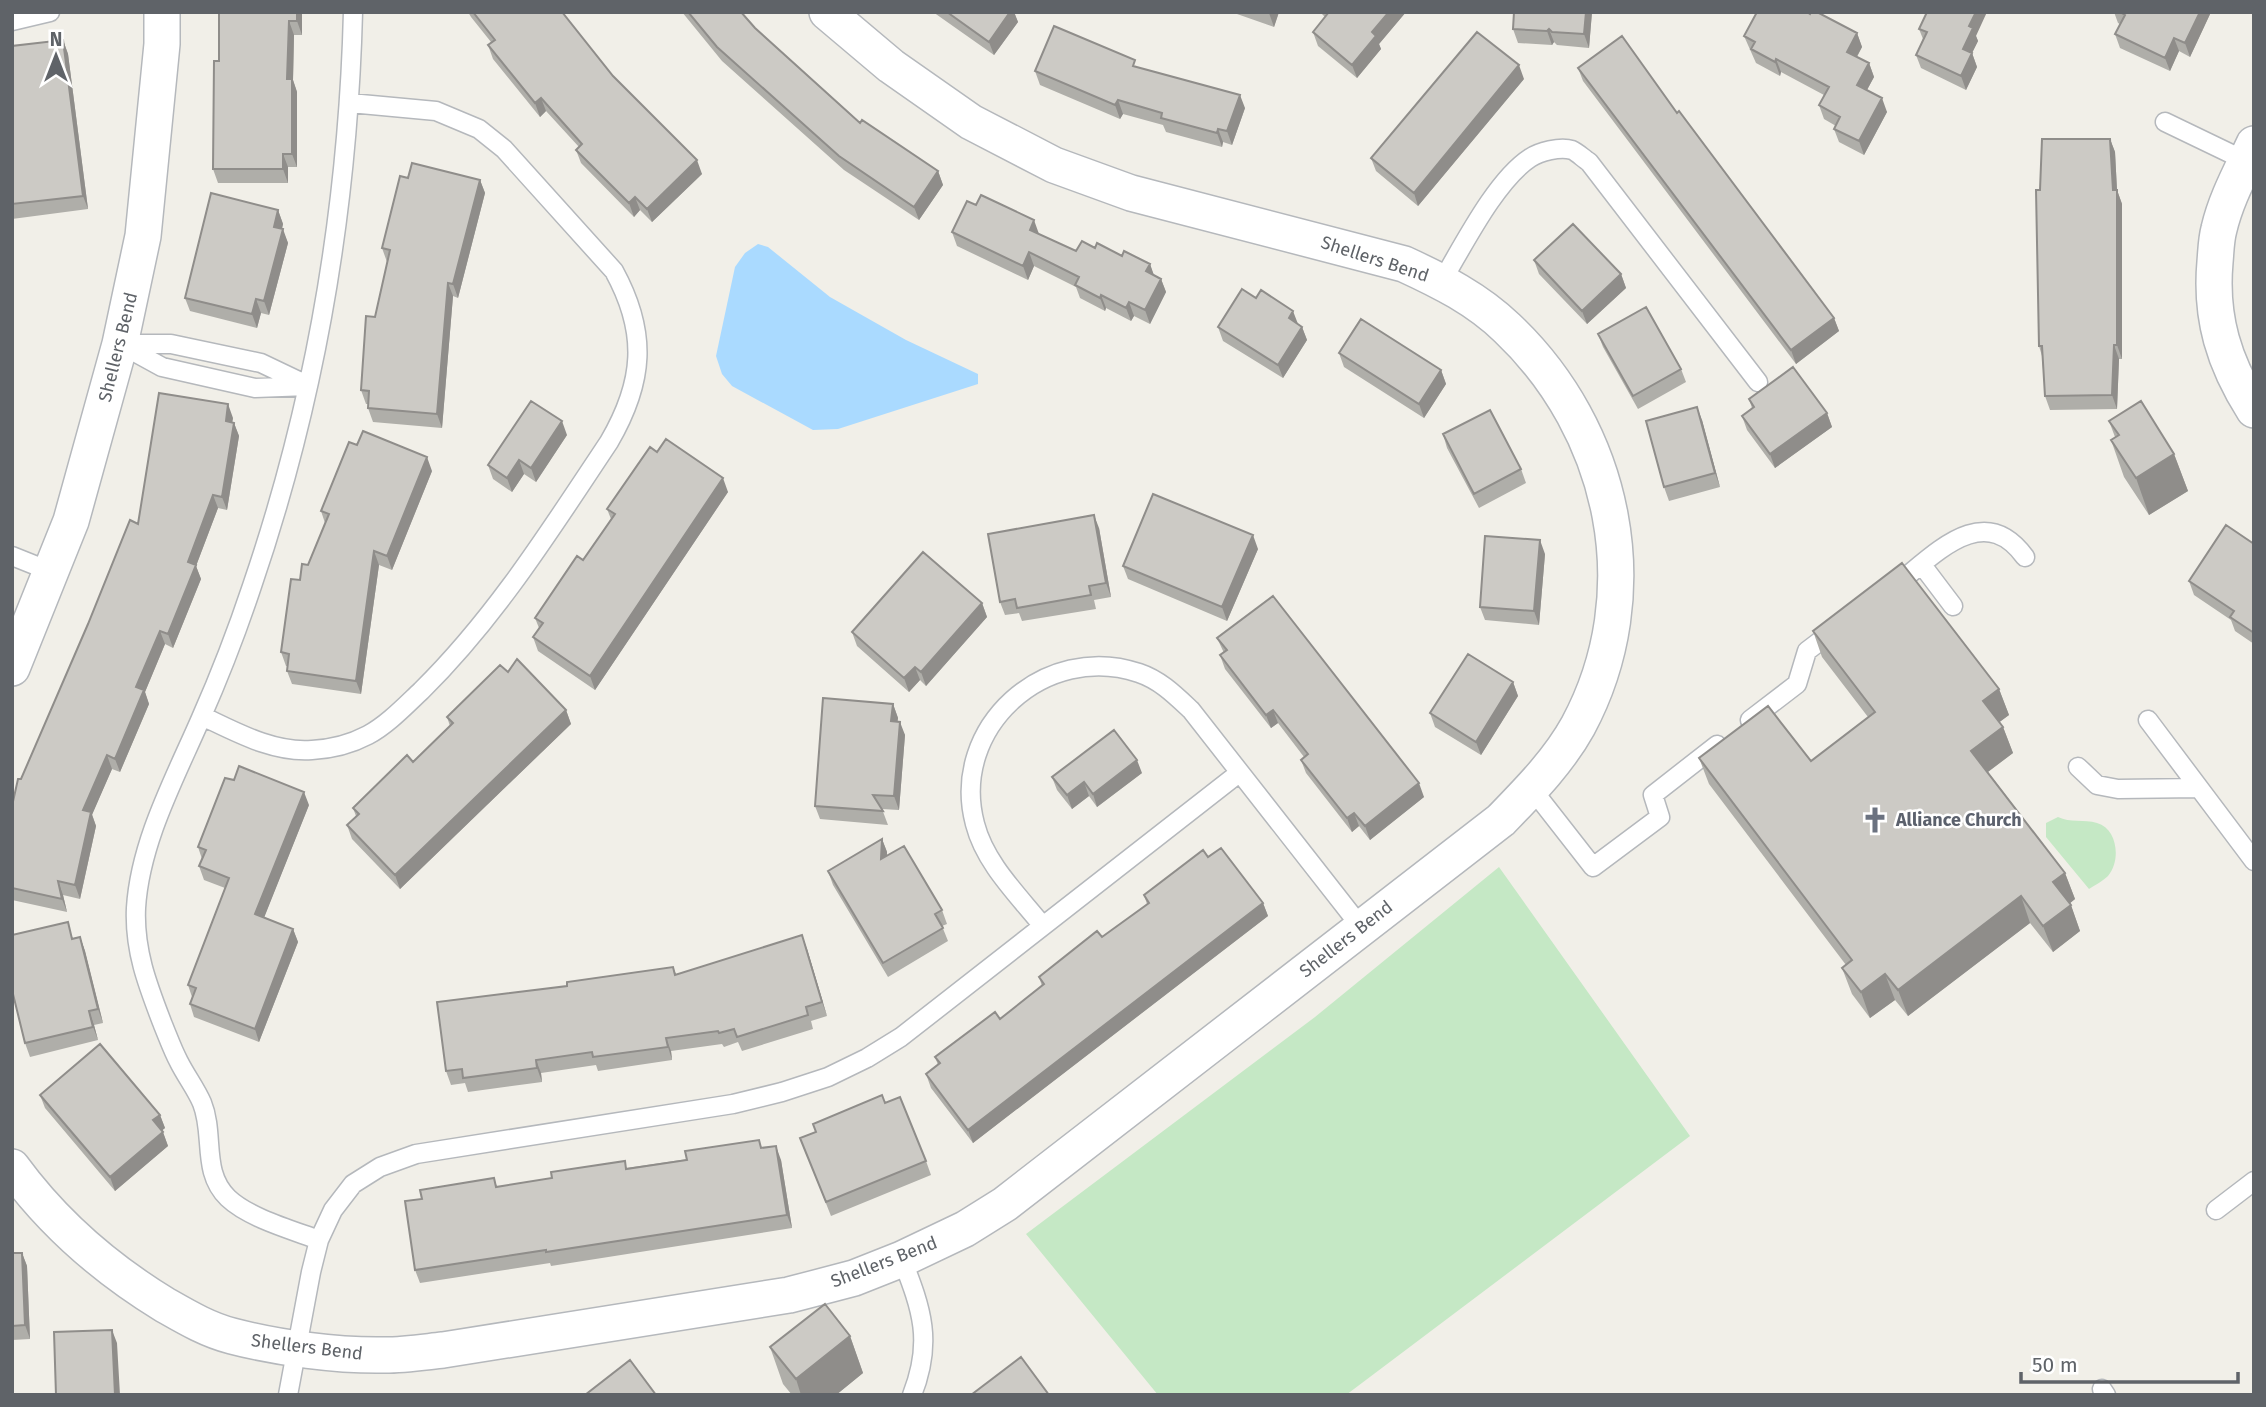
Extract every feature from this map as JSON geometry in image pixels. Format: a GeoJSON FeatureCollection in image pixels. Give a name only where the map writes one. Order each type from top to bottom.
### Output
{"type":"FeatureCollection","features":[{"type":"Feature","properties":{"kind":"street","name":"Shellers Bend"},"geometry":{"type":"LineString","coordinates":[[12,668],[52,572],[81,486],[120,344],[144,236],[162,44],[162,12]]}},
{"type":"Feature","properties":{"kind":"street","name":"Shellers Bend"},"geometry":{"type":"LineString","coordinates":[[12,1167],[67,1229],[109,1267],[141,1290],[213,1330],[232,1336],[343,1354],[385,1355],[443,1350],[789,1295],[854,1278],[965,1229],[1005,1204],[1501,820],[1532,789],[1558,757],[1594,690],[1609,637],[1615,595],[1614,539],[1604,487],[1593,451],[1571,407],[1543,365],[1506,326],[1464,294],[1404,264],[1131,193],[1054,165],[971,122],[891,66],[827,12]]}},
{"type":"Feature","properties":{"kind":"street"},"geometry":{"type":"LineString","coordinates":[[2250,152],[2231,191],[2218,231],[2213,288],[2218,331],[2236,383],[2254,410]]}},
{"type":"Feature","properties":{"kind":"lane"},"geometry":{"type":"LineString","coordinates":[[12,21],[50,12]]}},
{"type":"Feature","properties":{"kind":"lane"},"geometry":{"type":"LineString","coordinates":[[319,1240],[239,1208],[218,1184],[211,1168],[208,1122],[201,1102],[178,1062],[142,969],[136,939],[136,906],[142,869],[152,836],[252,586],[275,513],[308,386],[334,250],[350,103],[353,12]]}},
{"type":"Feature","properties":{"kind":"lane"},"geometry":{"type":"LineString","coordinates":[[202,716],[261,743],[311,751],[341,746],[370,734],[402,709],[435,677],[500,603],[609,442],[624,416],[632,394],[638,367],[638,341],[634,313],[625,291],[614,271],[504,149],[479,129],[436,111],[350,103]]}},
{"type":"Feature","properties":{"kind":"lane"},"geometry":{"type":"LineString","coordinates":[[2165,122],[2250,152]]}},
{"type":"Feature","properties":{"kind":"lane"},"geometry":{"type":"LineString","coordinates":[[1442,281],[1492,201],[1511,176],[1531,157],[1552,150],[1572,150],[1589,162],[1758,382]]}},
{"type":"Feature","properties":{"kind":"lane"},"geometry":{"type":"LineString","coordinates":[[120,344],[162,367],[255,388],[308,386]]}},
{"type":"Feature","properties":{"kind":"lane"},"geometry":{"type":"LineString","coordinates":[[120,344],[171,344],[261,363],[308,386]]}},
{"type":"Feature","properties":{"kind":"lane"},"geometry":{"type":"LineString","coordinates":[[1880,596],[1955,539],[1971,532],[1989,530],[2004,535],[2025,556]]}},
{"type":"Feature","properties":{"kind":"lane"},"geometry":{"type":"LineString","coordinates":[[12,556],[52,572]]}},
{"type":"Feature","properties":{"kind":"lane"},"geometry":{"type":"LineString","coordinates":[[1922,565],[1953,606]]}},
{"type":"Feature","properties":{"kind":"lane"},"geometry":{"type":"LineString","coordinates":[[1532,789],[1593,867],[1660,817],[1653,794],[1797,684],[1807,651],[1849,620]]}},
{"type":"Feature","properties":{"kind":"lane"},"geometry":{"type":"LineString","coordinates":[[1042,925],[1000,874],[983,847],[974,823],[971,802],[976,759],[996,716],[1030,684],[1056,672],[1086,667],[1112,667],[1140,673],[1166,687],[1191,710],[1361,927]]}},
{"type":"Feature","properties":{"kind":"lane"},"geometry":{"type":"LineString","coordinates":[[2148,720],[2254,862]]}},
{"type":"Feature","properties":{"kind":"lane"},"geometry":{"type":"LineString","coordinates":[[2078,767],[2097,785],[2118,789],[2199,788]]}},
{"type":"Feature","properties":{"kind":"lane"},"geometry":{"type":"LineString","coordinates":[[288,1395],[319,1240],[333,1210],[354,1184],[380,1167],[415,1154],[733,1104],[828,1077],[901,1037],[1239,773]]}},
{"type":"Feature","properties":{"kind":"lane"},"geometry":{"type":"LineString","coordinates":[[2216,1210],[2254,1181]]}},
{"type":"Feature","properties":{"kind":"lane"},"geometry":{"type":"LineString","coordinates":[[902,1259],[921,1312],[924,1336],[924,1357],[912,1395]]}},
{"type":"Feature","properties":{"kind":"green space"},"geometry":{"type":"Polygon","coordinates":[[[2058,817],[2097,823],[2104,826],[2113,838],[2116,854],[2112,870],[2106,878],[2089,889],[2046,837],[2046,823],[2058,817]]]}},
{"type":"Feature","properties":{"kind":"green space"},"geometry":{"type":"Polygon","coordinates":[[[1499,867],[1690,1136],[1346,1395],[1158,1395],[1026,1234],[1315,1017],[1499,867]]]}},
{"type":"Feature","properties":{"kind":"water"},"geometry":{"type":"Polygon","coordinates":[[[758,244],[768,247],[830,297],[906,340],[978,374],[978,384],[838,429],[813,430],[732,386],[722,374],[716,356],[735,267],[745,253],[758,244]]]}},
{"type":"Feature","properties":{"kind":"building"},"geometry":{"type":"Polygon","coordinates":[[[219,12],[297,12],[297,21],[289,21],[287,79],[292,79],[292,154],[283,154],[283,169],[213,169],[214,61],[219,61],[219,12]]]}},
{"type":"Feature","properties":{"kind":"building"},"geometry":{"type":"Polygon","coordinates":[[[473,12],[562,12],[613,76],[697,160],[647,209],[635,197],[629,203],[576,150],[582,144],[541,98],[535,103],[488,45],[495,40],[473,12]]]}},
{"type":"Feature","properties":{"kind":"building"},"geometry":{"type":"Polygon","coordinates":[[[688,12],[741,12],[755,28],[860,123],[862,120],[938,171],[914,207],[839,156],[717,47],[688,12]]]}},
{"type":"Feature","properties":{"kind":"building"},"geometry":{"type":"Polygon","coordinates":[[[947,12],[1010,12],[989,42],[947,12]]]}},
{"type":"Feature","properties":{"kind":"building"},"geometry":{"type":"Polygon","coordinates":[[[1329,12],[1389,12],[1372,32],[1376,36],[1352,65],[1313,32],[1329,12]]]}},
{"type":"Feature","properties":{"kind":"building"},"geometry":{"type":"Polygon","coordinates":[[[1514,12],[1586,12],[1584,34],[1552,32],[1549,29],[1513,29],[1514,12]]]}},
{"type":"Feature","properties":{"kind":"building"},"geometry":{"type":"Polygon","coordinates":[[[1757,12],[1817,12],[1857,33],[1847,52],[1869,63],[1857,85],[1882,98],[1859,141],[1834,129],[1840,117],[1819,105],[1829,87],[1751,49],[1755,42],[1744,36],[1757,12]]]}},
{"type":"Feature","properties":{"kind":"building"},"geometry":{"type":"Polygon","coordinates":[[[1927,12],[1976,12],[1969,26],[1973,28],[1963,49],[1972,53],[1961,76],[1916,55],[1927,32],[1919,29],[1927,12]]]}},
{"type":"Feature","properties":{"kind":"building"},"geometry":{"type":"Polygon","coordinates":[[[2120,12],[2200,12],[2185,43],[2174,38],[2165,58],[2115,34],[2125,15],[2120,12]]]}},
{"type":"Feature","properties":{"kind":"building"},"geometry":{"type":"Polygon","coordinates":[[[1054,26],[1135,60],[1133,66],[1240,95],[1227,131],[1218,129],[1217,133],[1161,118],[1162,113],[1118,100],[1115,105],[1035,71],[1054,26]]]}},
{"type":"Feature","properties":{"kind":"building"},"geometry":{"type":"Polygon","coordinates":[[[1477,32],[1519,65],[1414,193],[1371,158],[1477,32]]]}},
{"type":"Feature","properties":{"kind":"building"},"geometry":{"type":"Polygon","coordinates":[[[1622,36],[1677,113],[1679,111],[1834,318],[1791,350],[1578,68],[1622,36]]]}},
{"type":"Feature","properties":{"kind":"building"},"geometry":{"type":"Polygon","coordinates":[[[63,40],[83,196],[12,204],[12,46],[63,40]]]}},
{"type":"Feature","properties":{"kind":"building"},"geometry":{"type":"Polygon","coordinates":[[[2042,139],[2110,139],[2113,190],[2117,190],[2117,345],[2114,345],[2112,395],[2045,396],[2042,346],[2039,346],[2036,190],[2040,190],[2042,139]]]}},
{"type":"Feature","properties":{"kind":"building"},"geometry":{"type":"Polygon","coordinates":[[[412,163],[480,180],[453,284],[448,283],[437,414],[368,408],[369,391],[361,390],[366,316],[375,317],[390,250],[382,248],[400,176],[408,178],[412,163]]]}},
{"type":"Feature","properties":{"kind":"building"},"geometry":{"type":"Polygon","coordinates":[[[211,193],[278,210],[274,227],[283,229],[264,301],[256,299],[252,314],[185,298],[211,193]]]}},
{"type":"Feature","properties":{"kind":"building"},"geometry":{"type":"Polygon","coordinates":[[[981,195],[1034,220],[1030,230],[1076,251],[1082,241],[1095,248],[1097,243],[1122,256],[1124,251],[1150,264],[1146,271],[1161,279],[1145,310],[1129,302],[1126,308],[1101,295],[1100,298],[1075,285],[1079,277],[1029,252],[1023,266],[952,232],[967,201],[976,205],[981,195]]]}},
{"type":"Feature","properties":{"kind":"building"},"geometry":{"type":"Polygon","coordinates":[[[1573,224],[1621,274],[1582,311],[1534,260],[1573,224]]]}},
{"type":"Feature","properties":{"kind":"building"},"geometry":{"type":"Polygon","coordinates":[[[1242,289],[1256,298],[1261,290],[1293,311],[1289,318],[1302,327],[1278,365],[1218,327],[1242,289]]]}},
{"type":"Feature","properties":{"kind":"building"},"geometry":{"type":"Polygon","coordinates":[[[1646,307],[1681,369],[1633,396],[1598,334],[1646,307]]]}},
{"type":"Feature","properties":{"kind":"building"},"geometry":{"type":"Polygon","coordinates":[[[1361,319],[1441,370],[1419,404],[1339,353],[1361,319]]]}},
{"type":"Feature","properties":{"kind":"building"},"geometry":{"type":"Polygon","coordinates":[[[1793,367],[1827,413],[1770,454],[1742,416],[1754,407],[1749,399],[1793,367]]]}},
{"type":"Feature","properties":{"kind":"building"},"geometry":{"type":"Polygon","coordinates":[[[159,393],[228,404],[226,421],[234,423],[222,497],[213,495],[188,562],[196,565],[168,634],[160,631],[136,687],[144,690],[115,759],[107,755],[83,810],[91,812],[75,885],[58,881],[62,899],[12,888],[12,806],[18,779],[21,779],[130,520],[138,524],[159,393]]]}},
{"type":"Feature","properties":{"kind":"building"},"geometry":{"type":"Polygon","coordinates":[[[531,401],[562,421],[531,468],[519,460],[507,478],[488,465],[531,401]]]}},
{"type":"Feature","properties":{"kind":"building"},"geometry":{"type":"Polygon","coordinates":[[[2141,401],[2174,454],[2136,478],[2111,440],[2119,435],[2109,421],[2141,401]]]}},
{"type":"Feature","properties":{"kind":"building"},"geometry":{"type":"Polygon","coordinates":[[[1697,407],[1715,473],[1664,487],[1646,421],[1697,407]]]}},
{"type":"Feature","properties":{"kind":"building"},"geometry":{"type":"Polygon","coordinates":[[[1490,410],[1521,469],[1474,494],[1443,434],[1490,410]]]}},
{"type":"Feature","properties":{"kind":"building"},"geometry":{"type":"Polygon","coordinates":[[[363,431],[427,457],[387,556],[374,551],[356,681],[287,671],[289,654],[281,652],[291,579],[300,580],[302,564],[308,565],[329,514],[321,511],[349,442],[357,445],[363,431]]]}},
{"type":"Feature","properties":{"kind":"building"},"geometry":{"type":"Polygon","coordinates":[[[666,439],[723,478],[590,676],[533,637],[543,623],[535,618],[577,556],[583,560],[615,514],[607,509],[650,447],[657,452],[666,439]]]}},
{"type":"Feature","properties":{"kind":"building"},"geometry":{"type":"Polygon","coordinates":[[[1153,494],[1253,535],[1222,607],[1123,566],[1153,494]]]}},
{"type":"Feature","properties":{"kind":"building"},"geometry":{"type":"Polygon","coordinates":[[[1094,515],[1106,583],[1089,586],[1091,595],[1017,608],[1015,599],[1000,602],[988,534],[1094,515]]]}},
{"type":"Feature","properties":{"kind":"building"},"geometry":{"type":"Polygon","coordinates":[[[2226,525],[2254,544],[2254,633],[2230,617],[2234,611],[2189,581],[2226,525]]]}},
{"type":"Feature","properties":{"kind":"building"},"geometry":{"type":"Polygon","coordinates":[[[1485,536],[1540,540],[1534,611],[1480,607],[1485,536]]]}},
{"type":"Feature","properties":{"kind":"building"},"geometry":{"type":"Polygon","coordinates":[[[923,552],[982,603],[921,672],[915,667],[904,678],[852,632],[923,552]]]}},
{"type":"Feature","properties":{"kind":"building","name":"Alliance Church"},"geometry":{"type":"Polygon","coordinates":[[[1902,563],[1999,689],[1983,701],[2003,727],[1971,751],[2065,873],[2053,882],[2071,905],[2043,926],[2021,896],[1898,990],[1885,974],[1861,992],[1842,968],[1852,960],[1699,758],[1768,706],[1811,761],[1875,712],[1813,631],[1902,563]]]}},
{"type":"Feature","properties":{"kind":"building"},"geometry":{"type":"Polygon","coordinates":[[[1273,596],[1419,783],[1365,826],[1354,813],[1347,818],[1301,760],[1308,754],[1273,710],[1266,715],[1220,655],[1227,650],[1217,638],[1273,596]]]}},
{"type":"Feature","properties":{"kind":"building"},"geometry":{"type":"Polygon","coordinates":[[[1468,654],[1513,682],[1476,742],[1430,713],[1468,654]]]}},
{"type":"Feature","properties":{"kind":"building"},"geometry":{"type":"Polygon","coordinates":[[[517,659],[566,710],[395,875],[347,825],[359,814],[353,808],[407,755],[413,762],[453,723],[447,717],[500,665],[508,672],[517,659]]]}},
{"type":"Feature","properties":{"kind":"building"},"geometry":{"type":"Polygon","coordinates":[[[823,698],[893,704],[891,721],[900,722],[894,796],[873,795],[883,811],[815,806],[823,698]]]}},
{"type":"Feature","properties":{"kind":"building"},"geometry":{"type":"Polygon","coordinates":[[[1114,730],[1137,760],[1093,794],[1084,782],[1067,795],[1052,777],[1114,730]]]}},
{"type":"Feature","properties":{"kind":"building"},"geometry":{"type":"Polygon","coordinates":[[[239,766],[304,792],[255,914],[293,929],[255,1029],[190,1004],[196,988],[188,985],[229,878],[199,866],[206,850],[198,847],[225,778],[234,780],[239,766]]]}},
{"type":"Feature","properties":{"kind":"building"},"geometry":{"type":"Polygon","coordinates":[[[882,839],[881,859],[904,846],[942,910],[935,914],[943,928],[883,963],[828,871],[882,839]]]}},
{"type":"Feature","properties":{"kind":"building"},"geometry":{"type":"Polygon","coordinates":[[[1221,848],[1263,903],[968,1130],[926,1074],[940,1063],[935,1057],[995,1012],[1000,1019],[1044,984],[1039,977],[1097,931],[1102,937],[1149,903],[1144,895],[1203,850],[1208,857],[1221,848]]]}},
{"type":"Feature","properties":{"kind":"building"},"geometry":{"type":"Polygon","coordinates":[[[68,922],[72,939],[80,937],[98,1009],[89,1011],[93,1027],[25,1043],[12,990],[12,935],[68,922]]]}},
{"type":"Feature","properties":{"kind":"building"},"geometry":{"type":"Polygon","coordinates":[[[802,935],[822,1002],[806,1007],[808,1015],[737,1037],[734,1029],[666,1038],[668,1047],[593,1057],[592,1052],[536,1060],[537,1068],[463,1078],[462,1069],[446,1071],[437,1002],[567,986],[567,982],[673,967],[675,975],[802,935]]]}},
{"type":"Feature","properties":{"kind":"building"},"geometry":{"type":"Polygon","coordinates":[[[100,1044],[160,1115],[153,1120],[163,1132],[110,1177],[40,1095],[100,1044]]]}},
{"type":"Feature","properties":{"kind":"building"},"geometry":{"type":"Polygon","coordinates":[[[882,1095],[885,1103],[900,1097],[926,1161],[826,1202],[800,1138],[816,1132],[813,1124],[882,1095]]]}},
{"type":"Feature","properties":{"kind":"building"},"geometry":{"type":"Polygon","coordinates":[[[759,1140],[761,1148],[776,1146],[787,1215],[415,1270],[405,1201],[422,1199],[420,1190],[494,1178],[496,1187],[552,1178],[551,1172],[625,1161],[626,1169],[687,1160],[685,1151],[759,1140]]]}},
{"type":"Feature","properties":{"kind":"building"},"geometry":{"type":"Polygon","coordinates":[[[12,1253],[22,1253],[25,1325],[12,1326],[12,1253]]]}},
{"type":"Feature","properties":{"kind":"building"},"geometry":{"type":"Polygon","coordinates":[[[825,1304],[850,1336],[796,1379],[770,1347],[825,1304]]]}},
{"type":"Feature","properties":{"kind":"building"},"geometry":{"type":"Polygon","coordinates":[[[112,1330],[115,1395],[56,1395],[54,1332],[112,1330]]]}},
{"type":"Feature","properties":{"kind":"building"},"geometry":{"type":"Polygon","coordinates":[[[1021,1357],[1049,1395],[971,1395],[1021,1357]]]}},
{"type":"Feature","properties":{"kind":"building"},"geometry":{"type":"Polygon","coordinates":[[[630,1360],[656,1395],[585,1395],[630,1360]]]}},
{"type":"Feature","properties":{"kind":"place","name":"Alliance Church"},"geometry":{"type":"Point","coordinates":[1875,820]}}]}
